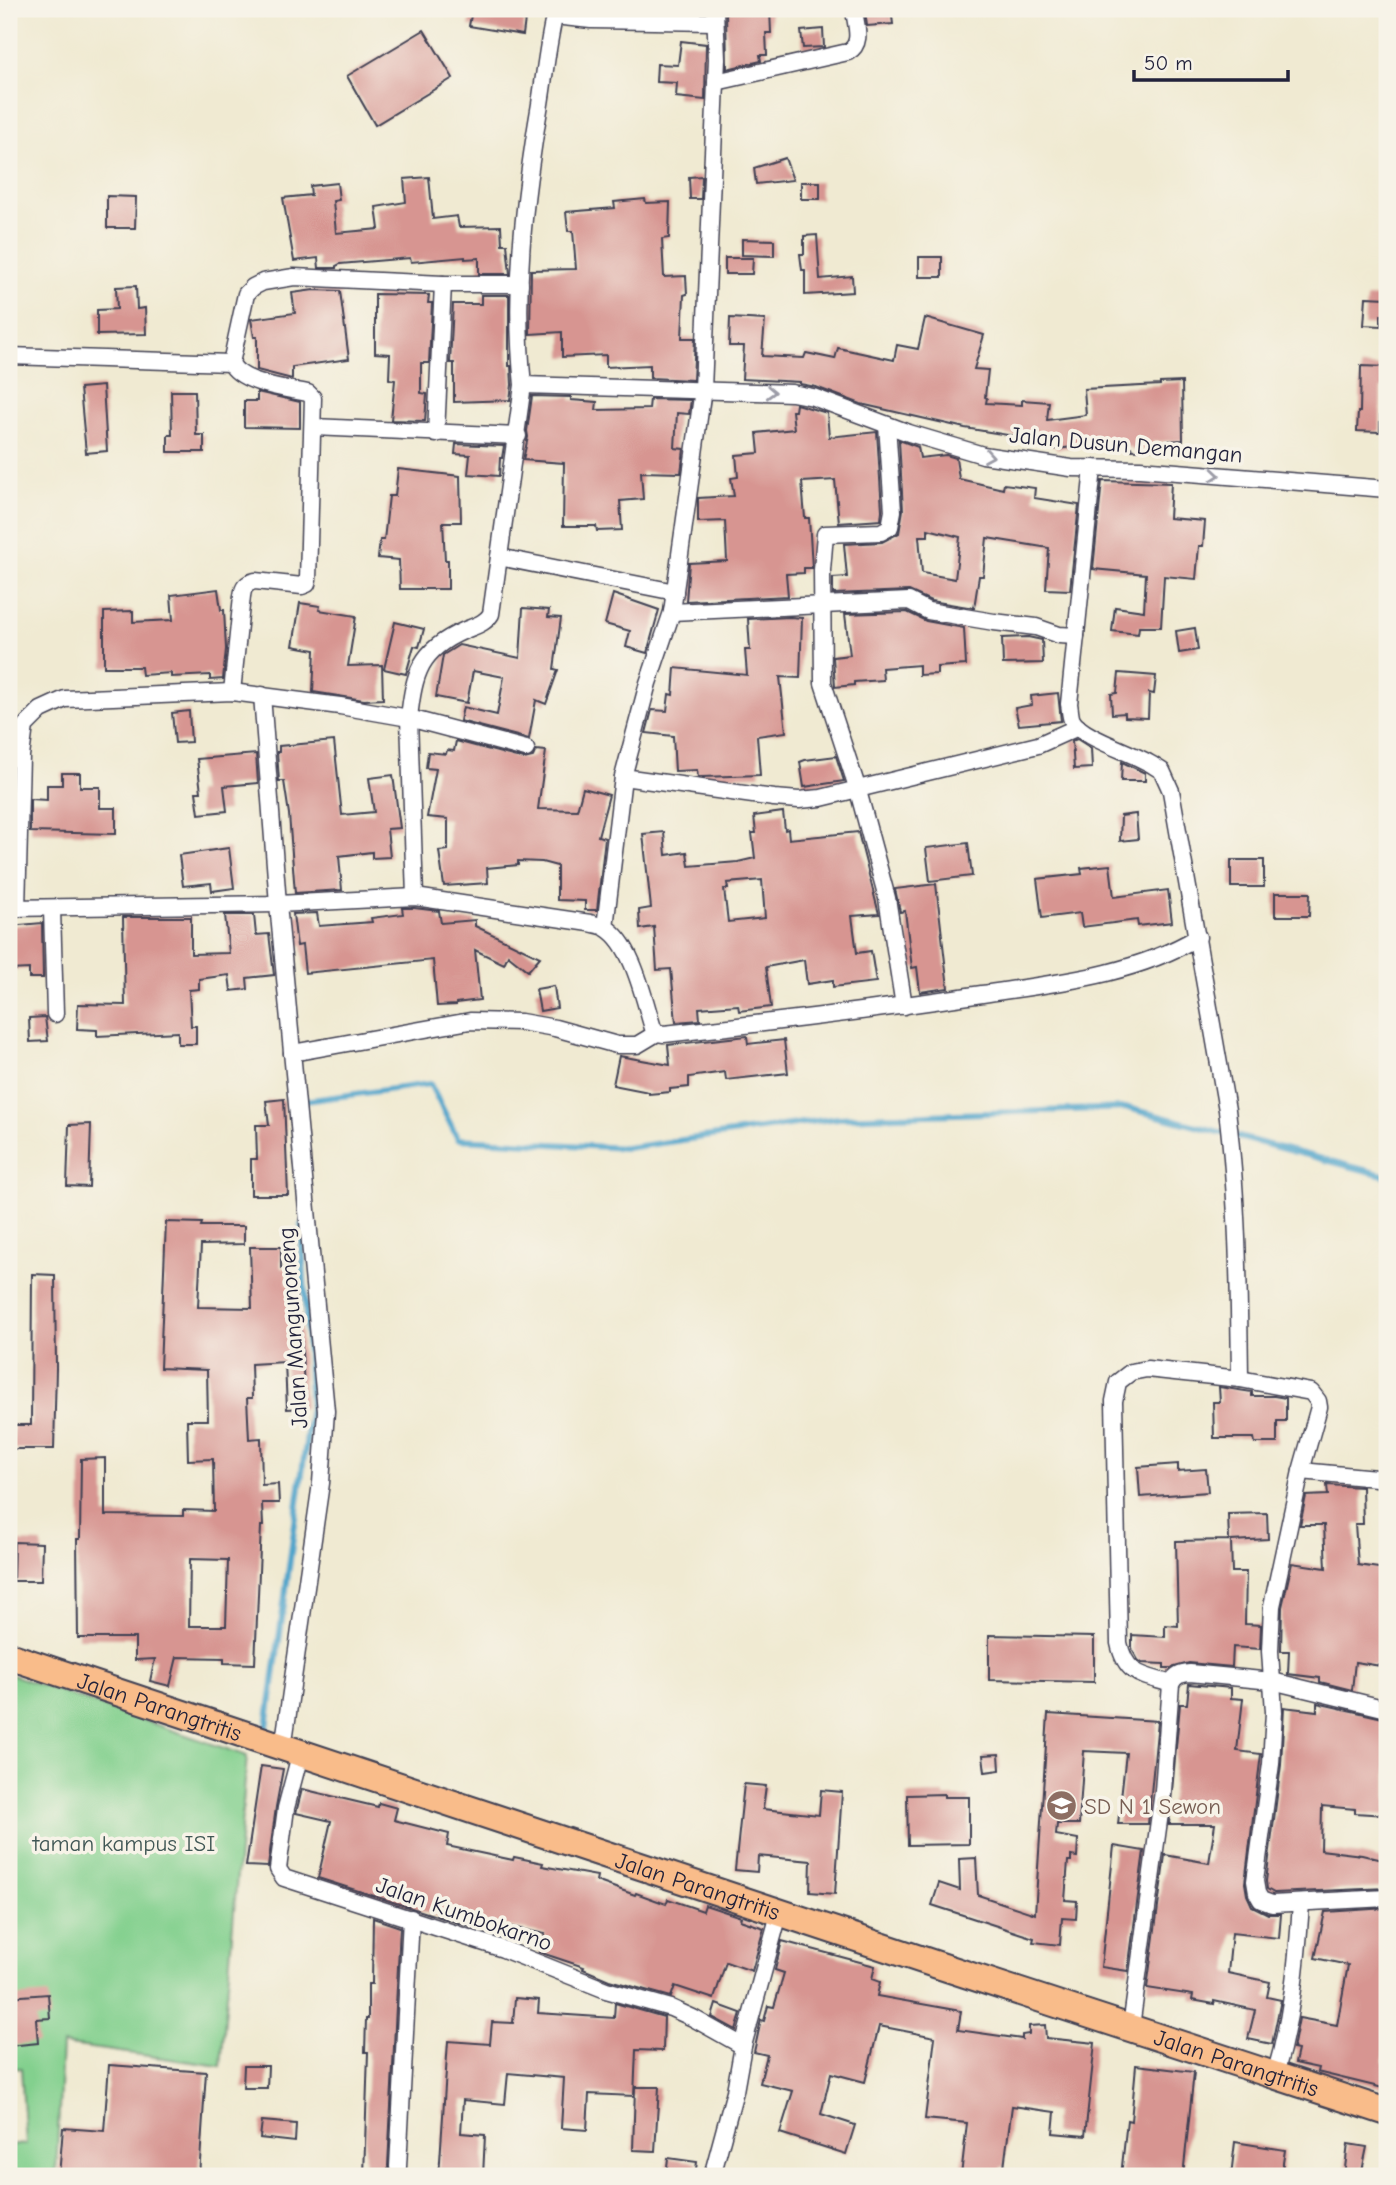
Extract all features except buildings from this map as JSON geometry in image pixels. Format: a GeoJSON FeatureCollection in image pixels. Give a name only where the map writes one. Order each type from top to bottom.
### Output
{"type":"FeatureCollection","features":[{"type":"Feature","properties":{"kind":"main road","name":"Jalan Parangtritis"},"geometry":{"type":"LineString","coordinates":[[9,1656],[779,1914],[1387,2112]]}},
{"type":"Feature","properties":{"kind":"street"},"geometry":{"type":"LineString","coordinates":[[716,82],[854,49],[858,42],[854,9]]}},
{"type":"Feature","properties":{"kind":"street"},"geometry":{"type":"LineString","coordinates":[[415,897],[408,718],[412,689],[418,668],[439,643],[489,618],[491,614],[523,385],[520,284],[523,222],[529,167],[555,12],[616,21],[715,15],[718,59],[703,389],[672,612],[648,683],[623,776],[605,927]]}},
{"type":"Feature","properties":{"kind":"street"},"geometry":{"type":"LineString","coordinates":[[232,692],[244,587],[255,581],[302,586],[307,584],[308,580],[313,398],[311,395],[247,377],[234,370],[231,363],[246,294],[263,282],[294,277],[443,284],[520,284]]}},
{"type":"Feature","properties":{"kind":"street"},"geometry":{"type":"LineString","coordinates":[[436,434],[443,284]]}},
{"type":"Feature","properties":{"kind":"street"},"geometry":{"type":"LineString","coordinates":[[9,356],[231,363]]}},
{"type":"Feature","properties":{"kind":"street","name":"Jalan Dusun Demangan"},"geometry":{"type":"LineString","coordinates":[[523,385],[792,393],[813,397],[887,425],[983,455],[1071,468],[1140,469],[1387,489]]}},
{"type":"Feature","properties":{"kind":"street"},"geometry":{"type":"LineString","coordinates":[[887,425],[893,519],[890,527],[880,532],[825,534],[822,570],[823,683],[857,787],[887,898],[904,1006]]}},
{"type":"Feature","properties":{"kind":"street"},"geometry":{"type":"LineString","coordinates":[[313,427],[517,436]]}},
{"type":"Feature","properties":{"kind":"street"},"geometry":{"type":"LineString","coordinates":[[1093,468],[1069,704],[1072,720],[1089,736],[1146,760],[1162,772],[1167,780],[1178,820],[1233,1160],[1240,1379]]}},
{"type":"Feature","properties":{"kind":"street"},"geometry":{"type":"LineString","coordinates":[[499,557],[675,592]]}},
{"type":"Feature","properties":{"kind":"street"},"geometry":{"type":"LineString","coordinates":[[672,612],[909,601],[928,611],[1036,627],[1059,635],[1076,636]]}},
{"type":"Feature","properties":{"kind":"street"},"geometry":{"type":"LineString","coordinates":[[526,749],[408,718],[262,695],[232,692],[65,699],[41,710],[25,726],[13,909],[278,904],[415,897],[562,918],[605,927],[624,947],[657,1033]]}},
{"type":"Feature","properties":{"kind":"street","name":"Jalan Mangunoneng"},"geometry":{"type":"LineString","coordinates":[[262,695],[278,904],[326,1411],[321,1483],[291,1752]]}},
{"type":"Feature","properties":{"kind":"street"},"geometry":{"type":"LineString","coordinates":[[623,776],[799,800],[821,798],[1038,744],[1078,727]]}},
{"type":"Feature","properties":{"kind":"street"},"geometry":{"type":"LineString","coordinates":[[52,909],[55,1014]]}},
{"type":"Feature","properties":{"kind":"street"},"geometry":{"type":"LineString","coordinates":[[292,1053],[470,1021],[521,1022],[617,1045],[637,1045],[657,1033],[904,1006],[1099,974],[1174,952],[1198,937]]}},
{"type":"Feature","properties":{"kind":"street"},"geometry":{"type":"LineString","coordinates":[[1171,1685],[1136,1672],[1127,1665],[1118,1643],[1114,1401],[1118,1382],[1131,1373],[1147,1369],[1240,1379],[1311,1392],[1319,1408],[1301,1471],[1272,1606],[1270,1651],[1274,1712],[1271,1764],[1255,1881],[1261,1900],[1272,1904],[1387,1898]]}},
{"type":"Feature","properties":{"kind":"street"},"geometry":{"type":"LineString","coordinates":[[1301,1471],[1387,1479]]}},
{"type":"Feature","properties":{"kind":"street"},"geometry":{"type":"LineString","coordinates":[[1131,2027],[1163,1791],[1171,1685],[1179,1675],[1190,1673],[1272,1681],[1387,1710]]}},
{"type":"Feature","properties":{"kind":"street","name":"Jalan Kumbokarno"},"geometry":{"type":"LineString","coordinates":[[291,1752],[278,1869],[280,1874],[290,1881],[503,1948],[606,1990],[671,2008],[743,2046]]}},
{"type":"Feature","properties":{"kind":"street"},"geometry":{"type":"LineString","coordinates":[[1275,2075],[1296,1980],[1301,1903]]}},
{"type":"Feature","properties":{"kind":"street"},"geometry":{"type":"LineString","coordinates":[[712,2176],[735,2091],[743,2046],[779,1914]]}},
{"type":"Feature","properties":{"kind":"street"},"geometry":{"type":"LineString","coordinates":[[398,2167],[411,1918]]}},
{"type":"Feature","properties":{"kind":"green space","name":"taman kampus ISI"},"geometry":{"type":"Polygon","coordinates":[[[9,1674],[247,1756],[221,2066],[62,2044],[56,2176],[9,2176],[9,2146],[26,2144],[21,2068],[9,2069],[9,1674]]]}},
{"type":"Feature","properties":{"kind":"waterway"},"geometry":{"type":"LineString","coordinates":[[297,1102],[430,1084],[458,1139],[626,1148],[838,1118],[1128,1108],[1387,1176]]}},
{"type":"Feature","properties":{"kind":"waterway"},"geometry":{"type":"LineString","coordinates":[[266,1734],[311,1407],[301,1225]]}},
{"type":"Feature","properties":{"kind":"place","name":"SD N 1 Sewon"},"geometry":{"type":"Point","coordinates":[1061,1806]}}]}
